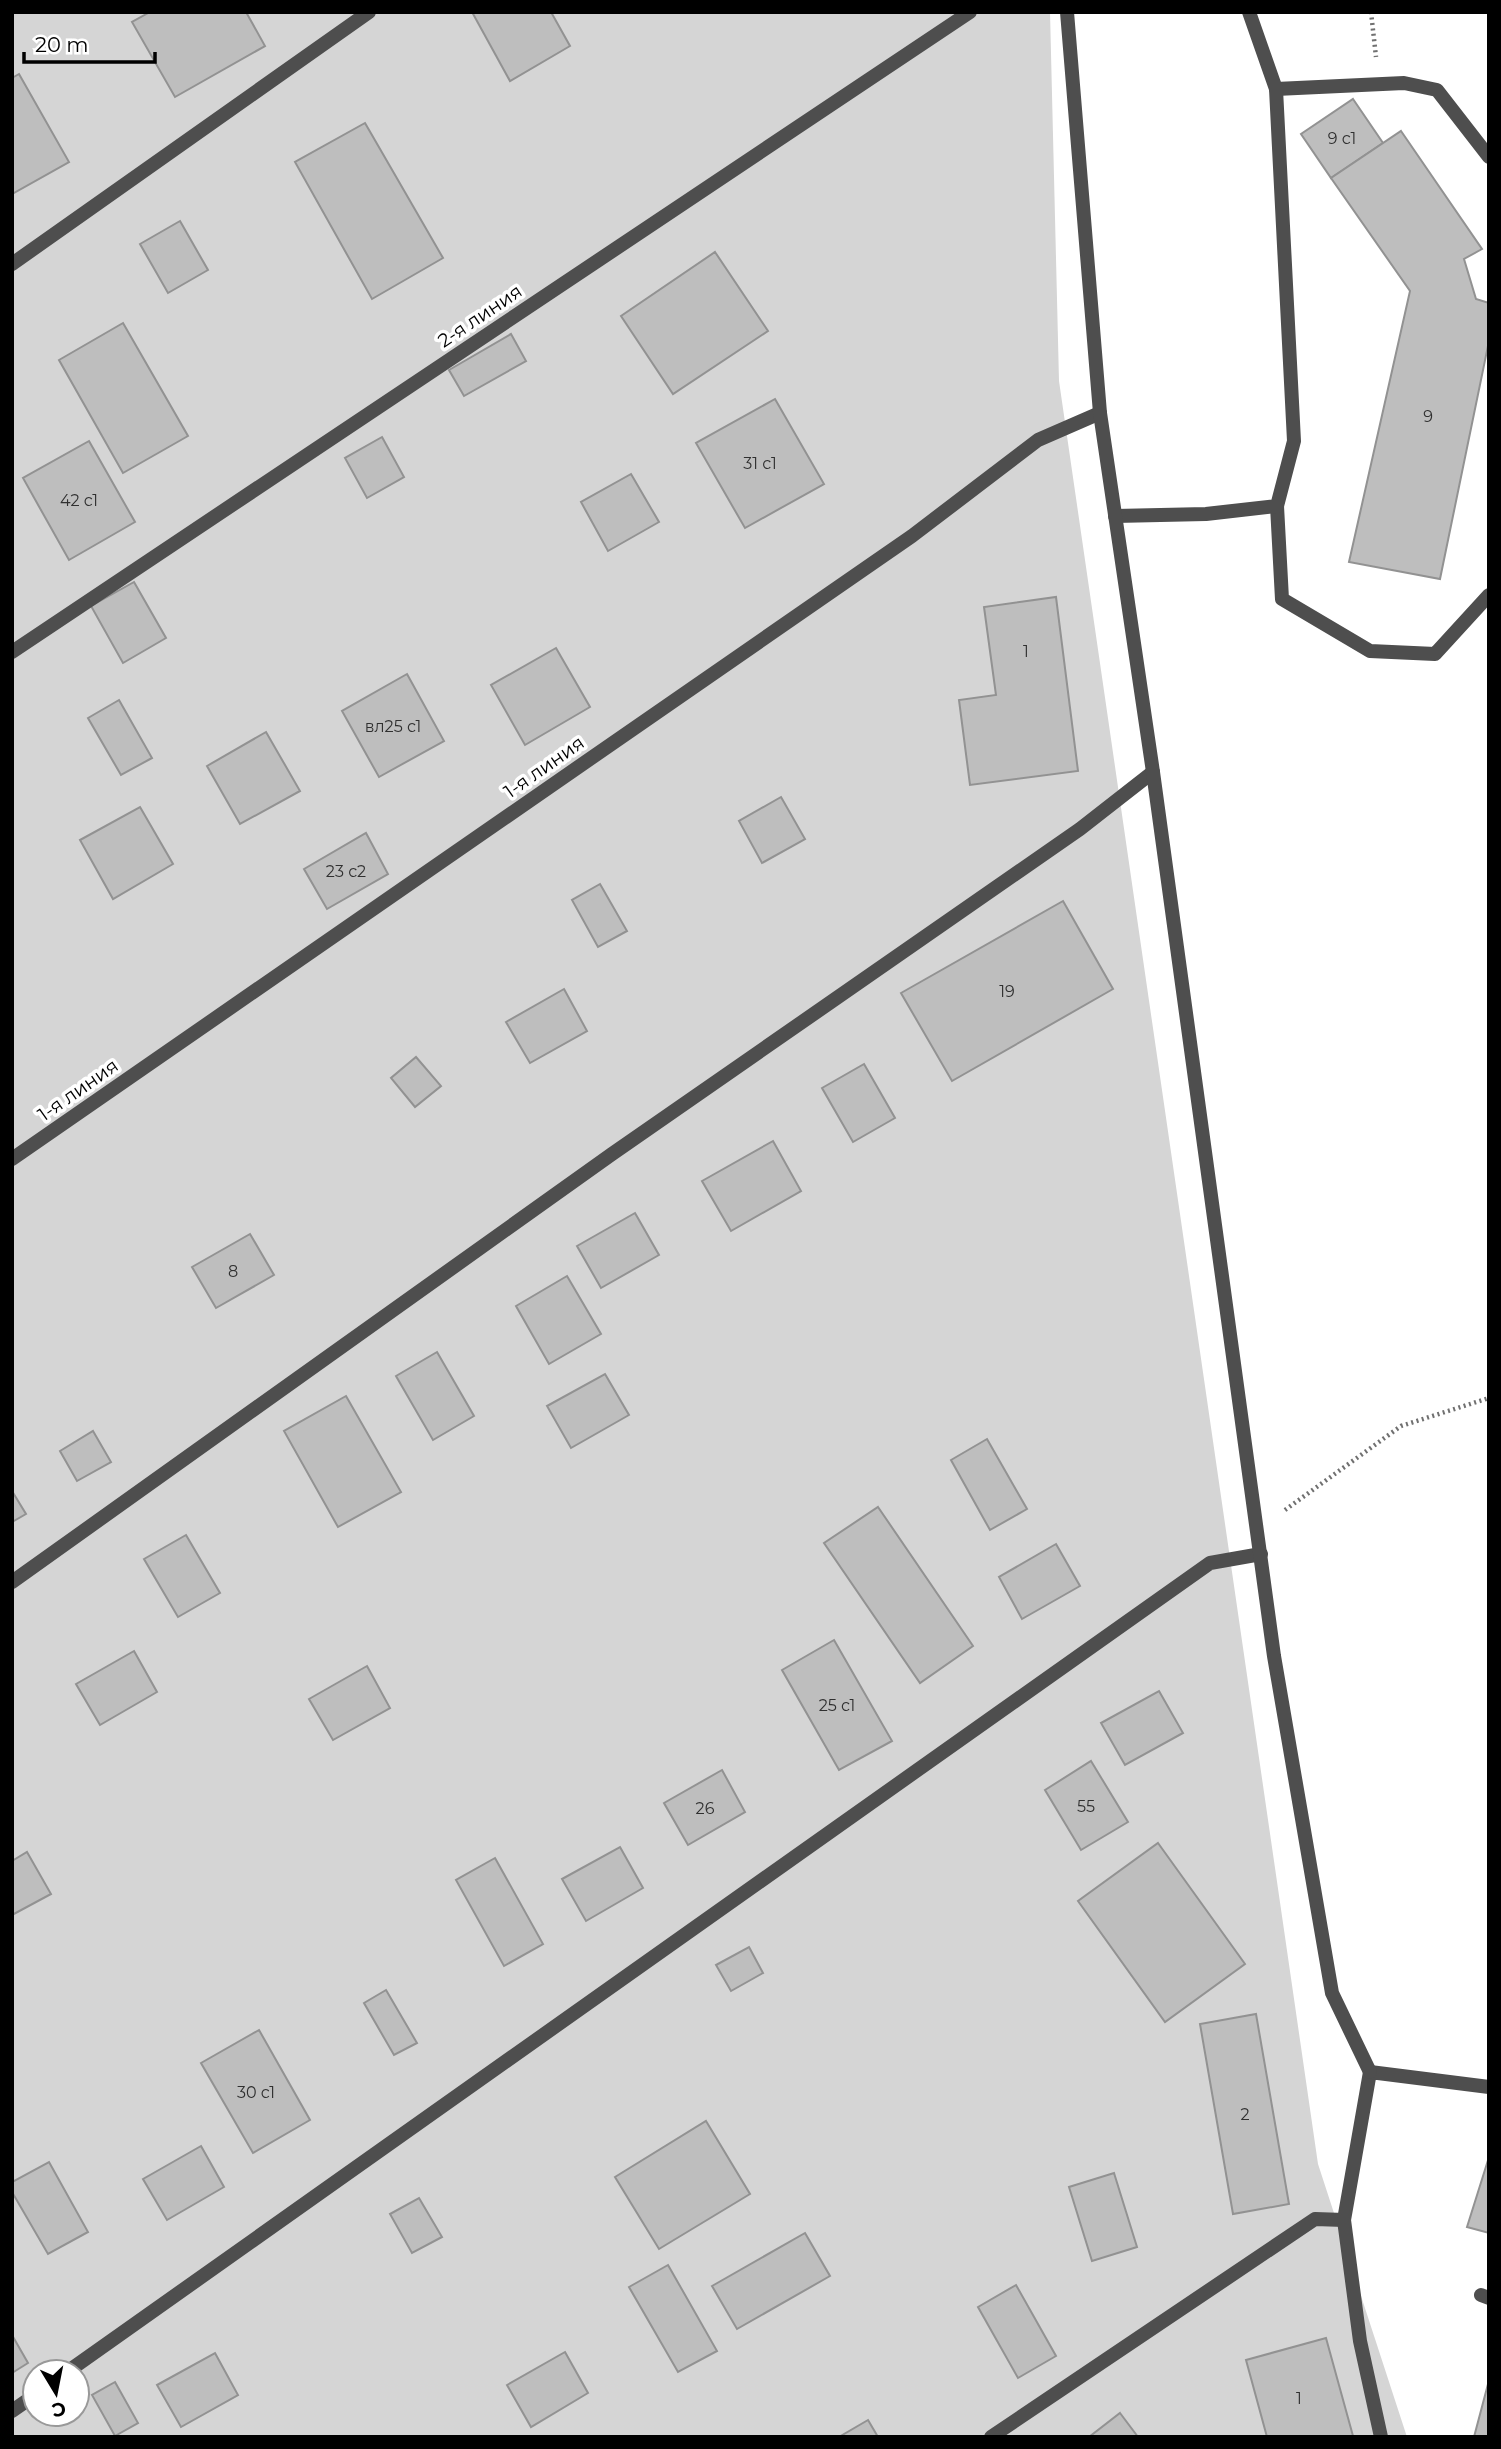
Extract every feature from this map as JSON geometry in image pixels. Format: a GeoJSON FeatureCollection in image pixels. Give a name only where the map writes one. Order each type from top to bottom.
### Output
{"type":"FeatureCollection","features":[{"type":"Feature","properties":{"kind":"street"},"geometry":{"type":"LineString","coordinates":[[12,264],[369,12]]}},
{"type":"Feature","properties":{"kind":"street","name":"2-я линия"},"geometry":{"type":"LineString","coordinates":[[12,652],[970,12]]}},
{"type":"Feature","properties":{"kind":"street"},"geometry":{"type":"LineString","coordinates":[[1067,12],[1100,413],[1153,772],[1274,1656],[1332,1993],[1370,2072],[1344,2220],[1360,2341],[1381,2437]]}},
{"type":"Feature","properties":{"kind":"street"},"geometry":{"type":"LineString","coordinates":[[1249,12],[1276,89],[1294,441],[1277,506],[1282,599],[1370,651],[1435,654],[1489,594]]}},
{"type":"Feature","properties":{"kind":"street"},"geometry":{"type":"LineString","coordinates":[[1276,89],[1404,83],[1437,90],[1489,157]]}},
{"type":"Feature","properties":{"kind":"street","name":"1-я линия"},"geometry":{"type":"LineString","coordinates":[[12,1159],[912,536],[1038,440],[1100,413]]}},
{"type":"Feature","properties":{"kind":"street"},"geometry":{"type":"LineString","coordinates":[[1115,516],[1206,514],[1277,506]]}},
{"type":"Feature","properties":{"kind":"street"},"geometry":{"type":"LineString","coordinates":[[12,1582],[612,1154],[1080,829],[1153,772]]}},
{"type":"Feature","properties":{"kind":"street"},"geometry":{"type":"LineString","coordinates":[[87,2358],[1210,1563],[1261,1554]]}},
{"type":"Feature","properties":{"kind":"street"},"geometry":{"type":"LineString","coordinates":[[1370,2072],[1489,2087]]}},
{"type":"Feature","properties":{"kind":"street"},"geometry":{"type":"LineString","coordinates":[[991,2437],[1315,2219],[1344,2220]]}},
{"type":"Feature","properties":{"kind":"path"},"geometry":{"type":"LineString","coordinates":[[1371,12],[1379,84]]}},
{"type":"Feature","properties":{"kind":"path"},"geometry":{"type":"LineString","coordinates":[[1285,1510],[1401,1426],[1489,1398]]}},
{"type":"Feature","properties":{"kind":"shaded area"},"geometry":{"type":"Polygon","coordinates":[[[12,12],[1050,12],[1059,381],[1318,2164],[1407,2437],[12,2437],[12,12]]]}},
{"type":"Feature","properties":{"kind":"building"},"geometry":{"type":"Polygon","coordinates":[[[150,12],[246,12],[265,46],[175,97],[132,22],[150,12]]]}},
{"type":"Feature","properties":{"kind":"building"},"geometry":{"type":"Polygon","coordinates":[[[472,12],[551,12],[570,46],[510,81],[472,12]]]}},
{"type":"Feature","properties":{"kind":"building"},"geometry":{"type":"Polygon","coordinates":[[[19,74],[69,162],[12,194],[12,78],[19,74]]]}},
{"type":"Feature","properties":{"kind":"building"},"geometry":{"type":"Polygon","coordinates":[[[1353,99],[1383,143],[1331,178],[1301,134],[1353,99]]]}},
{"type":"Feature","properties":{"kind":"building"},"geometry":{"type":"Polygon","coordinates":[[[365,123],[443,258],[372,299],[295,162],[365,123]]]}},
{"type":"Feature","properties":{"kind":"building"},"geometry":{"type":"Polygon","coordinates":[[[1401,131],[1482,249],[1464,259],[1476,299],[1489,303],[1489,341],[1440,579],[1349,562],[1410,291],[1331,178],[1401,131]]]}},
{"type":"Feature","properties":{"kind":"building"},"geometry":{"type":"Polygon","coordinates":[[[180,221],[208,270],[168,293],[140,244],[180,221]]]}},
{"type":"Feature","properties":{"kind":"building"},"geometry":{"type":"Polygon","coordinates":[[[715,252],[768,331],[673,394],[621,316],[715,252]]]}},
{"type":"Feature","properties":{"kind":"building"},"geometry":{"type":"Polygon","coordinates":[[[123,323],[188,436],[123,473],[59,360],[123,323]]]}},
{"type":"Feature","properties":{"kind":"building"},"geometry":{"type":"Polygon","coordinates":[[[511,334],[526,361],[464,396],[449,370],[511,334]]]}},
{"type":"Feature","properties":{"kind":"building"},"geometry":{"type":"Polygon","coordinates":[[[775,399],[824,484],[745,528],[696,443],[775,399]]]}},
{"type":"Feature","properties":{"kind":"building"},"geometry":{"type":"Polygon","coordinates":[[[382,437],[404,477],[367,498],[345,458],[382,437]]]}},
{"type":"Feature","properties":{"kind":"building"},"geometry":{"type":"Polygon","coordinates":[[[89,441],[135,522],[69,560],[23,478],[89,441]]]}},
{"type":"Feature","properties":{"kind":"building"},"geometry":{"type":"Polygon","coordinates":[[[631,474],[659,522],[608,551],[581,502],[631,474]]]}},
{"type":"Feature","properties":{"kind":"building"},"geometry":{"type":"Polygon","coordinates":[[[134,582],[166,638],[123,663],[91,606],[134,582]]]}},
{"type":"Feature","properties":{"kind":"building"},"geometry":{"type":"Polygon","coordinates":[[[1056,597],[1078,771],[970,785],[959,700],[996,695],[984,607],[1056,597]]]}},
{"type":"Feature","properties":{"kind":"building"},"geometry":{"type":"Polygon","coordinates":[[[556,648],[590,707],[525,745],[491,685],[556,648]]]}},
{"type":"Feature","properties":{"kind":"building"},"geometry":{"type":"Polygon","coordinates":[[[407,674],[444,741],[379,777],[342,711],[407,674]]]}},
{"type":"Feature","properties":{"kind":"building"},"geometry":{"type":"Polygon","coordinates":[[[119,700],[152,758],[121,775],[88,718],[119,700]]]}},
{"type":"Feature","properties":{"kind":"building"},"geometry":{"type":"Polygon","coordinates":[[[266,732],[300,791],[240,824],[207,766],[266,732]]]}},
{"type":"Feature","properties":{"kind":"building"},"geometry":{"type":"Polygon","coordinates":[[[781,797],[805,839],[762,863],[739,821],[781,797]]]}},
{"type":"Feature","properties":{"kind":"building"},"geometry":{"type":"Polygon","coordinates":[[[140,807],[173,864],[113,899],[80,840],[140,807]]]}},
{"type":"Feature","properties":{"kind":"building"},"geometry":{"type":"Polygon","coordinates":[[[366,833],[388,874],[327,909],[304,869],[366,833]]]}},
{"type":"Feature","properties":{"kind":"building"},"geometry":{"type":"Polygon","coordinates":[[[600,884],[627,931],[598,947],[572,900],[600,884]]]}},
{"type":"Feature","properties":{"kind":"building"},"geometry":{"type":"Polygon","coordinates":[[[1063,901],[1113,989],[952,1081],[901,993],[1063,901]]]}},
{"type":"Feature","properties":{"kind":"building"},"geometry":{"type":"Polygon","coordinates":[[[564,989],[587,1031],[530,1063],[506,1022],[564,989]]]}},
{"type":"Feature","properties":{"kind":"building"},"geometry":{"type":"Polygon","coordinates":[[[416,1057],[441,1086],[415,1107],[391,1078],[416,1057]]]}},
{"type":"Feature","properties":{"kind":"building"},"geometry":{"type":"Polygon","coordinates":[[[864,1064],[895,1118],[853,1142],[822,1088],[864,1064]]]}},
{"type":"Feature","properties":{"kind":"building"},"geometry":{"type":"Polygon","coordinates":[[[773,1141],[801,1191],[731,1231],[702,1181],[773,1141]]]}},
{"type":"Feature","properties":{"kind":"building"},"geometry":{"type":"Polygon","coordinates":[[[635,1213],[659,1255],[601,1288],[577,1246],[635,1213]]]}},
{"type":"Feature","properties":{"kind":"building"},"geometry":{"type":"Polygon","coordinates":[[[250,1234],[274,1275],[216,1308],[192,1267],[250,1234]]]}},
{"type":"Feature","properties":{"kind":"building"},"geometry":{"type":"Polygon","coordinates":[[[567,1276],[601,1334],[549,1364],[516,1306],[567,1276]]]}},
{"type":"Feature","properties":{"kind":"building"},"geometry":{"type":"Polygon","coordinates":[[[437,1352],[474,1416],[433,1440],[396,1376],[437,1352]]]}},
{"type":"Feature","properties":{"kind":"building"},"geometry":{"type":"Polygon","coordinates":[[[605,1374],[629,1415],[571,1448],[547,1406],[605,1374]]]}},
{"type":"Feature","properties":{"kind":"building"},"geometry":{"type":"Polygon","coordinates":[[[346,1396],[401,1492],[338,1527],[284,1431],[346,1396]]]}},
{"type":"Feature","properties":{"kind":"building"},"geometry":{"type":"Polygon","coordinates":[[[93,1431],[111,1462],[77,1481],[60,1451],[93,1431]]]}},
{"type":"Feature","properties":{"kind":"building"},"geometry":{"type":"Polygon","coordinates":[[[987,1439],[1027,1509],[990,1530],[951,1460],[987,1439]]]}},
{"type":"Feature","properties":{"kind":"building"},"geometry":{"type":"Polygon","coordinates":[[[12,1491],[26,1514],[12,1522],[12,1491]]]}},
{"type":"Feature","properties":{"kind":"building"},"geometry":{"type":"Polygon","coordinates":[[[878,1507],[973,1646],[920,1683],[824,1543],[878,1507]]]}},
{"type":"Feature","properties":{"kind":"building"},"geometry":{"type":"Polygon","coordinates":[[[186,1535],[220,1593],[178,1617],[144,1559],[186,1535]]]}},
{"type":"Feature","properties":{"kind":"building"},"geometry":{"type":"Polygon","coordinates":[[[1056,1544],[1080,1586],[1022,1619],[999,1577],[1056,1544]]]}},
{"type":"Feature","properties":{"kind":"building"},"geometry":{"type":"Polygon","coordinates":[[[834,1640],[892,1741],[839,1770],[782,1670],[834,1640]]]}},
{"type":"Feature","properties":{"kind":"building"},"geometry":{"type":"Polygon","coordinates":[[[134,1651],[157,1692],[100,1725],[76,1684],[134,1651]]]}},
{"type":"Feature","properties":{"kind":"building"},"geometry":{"type":"Polygon","coordinates":[[[367,1666],[390,1708],[333,1740],[309,1699],[367,1666]]]}},
{"type":"Feature","properties":{"kind":"building"},"geometry":{"type":"Polygon","coordinates":[[[1159,1691],[1183,1733],[1125,1765],[1101,1723],[1159,1691]]]}},
{"type":"Feature","properties":{"kind":"building"},"geometry":{"type":"Polygon","coordinates":[[[1091,1761],[1128,1822],[1081,1850],[1045,1790],[1091,1761]]]}},
{"type":"Feature","properties":{"kind":"building"},"geometry":{"type":"Polygon","coordinates":[[[722,1770],[745,1812],[688,1845],[664,1803],[722,1770]]]}},
{"type":"Feature","properties":{"kind":"building"},"geometry":{"type":"Polygon","coordinates":[[[1158,1843],[1245,1964],[1165,2022],[1078,1901],[1158,1843]]]}},
{"type":"Feature","properties":{"kind":"building"},"geometry":{"type":"Polygon","coordinates":[[[620,1847],[643,1888],[586,1921],[562,1879],[620,1847]]]}},
{"type":"Feature","properties":{"kind":"building"},"geometry":{"type":"Polygon","coordinates":[[[27,1852],[51,1894],[12,1915],[12,1861],[27,1852]]]}},
{"type":"Feature","properties":{"kind":"building"},"geometry":{"type":"Polygon","coordinates":[[[495,1858],[543,1944],[504,1966],[456,1880],[495,1858]]]}},
{"type":"Feature","properties":{"kind":"building"},"geometry":{"type":"Polygon","coordinates":[[[749,1947],[763,1973],[731,1991],[716,1965],[749,1947]]]}},
{"type":"Feature","properties":{"kind":"building"},"geometry":{"type":"Polygon","coordinates":[[[386,1990],[417,2043],[394,2055],[364,2003],[386,1990]]]}},
{"type":"Feature","properties":{"kind":"building"},"geometry":{"type":"Polygon","coordinates":[[[1256,2014],[1289,2204],[1233,2214],[1200,2024],[1256,2014]]]}},
{"type":"Feature","properties":{"kind":"building"},"geometry":{"type":"Polygon","coordinates":[[[259,2030],[310,2120],[253,2153],[201,2063],[259,2030]]]}},
{"type":"Feature","properties":{"kind":"building"},"geometry":{"type":"Polygon","coordinates":[[[706,2121],[750,2194],[659,2249],[615,2177],[706,2121]]]}},
{"type":"Feature","properties":{"kind":"building"},"geometry":{"type":"Polygon","coordinates":[[[201,2146],[224,2187],[167,2220],[143,2179],[201,2146]]]}},
{"type":"Feature","properties":{"kind":"building"},"geometry":{"type":"Polygon","coordinates":[[[1489,2157],[1489,2233],[1467,2227],[1489,2157]]]}},
{"type":"Feature","properties":{"kind":"building"},"geometry":{"type":"Polygon","coordinates":[[[49,2162],[88,2232],[48,2254],[12,2192],[12,2182],[49,2162]]]}},
{"type":"Feature","properties":{"kind":"building"},"geometry":{"type":"Polygon","coordinates":[[[1114,2173],[1137,2247],[1092,2261],[1069,2187],[1114,2173]]]}},
{"type":"Feature","properties":{"kind":"building"},"geometry":{"type":"Polygon","coordinates":[[[419,2198],[442,2237],[412,2253],[390,2214],[419,2198]]]}},
{"type":"Feature","properties":{"kind":"building"},"geometry":{"type":"Polygon","coordinates":[[[805,2233],[830,2276],[737,2329],[712,2286],[805,2233]]]}},
{"type":"Feature","properties":{"kind":"building"},"geometry":{"type":"Polygon","coordinates":[[[668,2265],[717,2351],[678,2372],[629,2287],[668,2265]]]}},
{"type":"Feature","properties":{"kind":"building"},"geometry":{"type":"Polygon","coordinates":[[[1016,2285],[1056,2356],[1018,2378],[978,2307],[1016,2285]]]}},
{"type":"Feature","properties":{"kind":"building"},"geometry":{"type":"Polygon","coordinates":[[[12,2335],[25,2358],[21,2358],[21,2367],[12,2373],[12,2335]]]}},
{"type":"Feature","properties":{"kind":"building"},"geometry":{"type":"Polygon","coordinates":[[[1326,2338],[1353,2436],[1267,2437],[1246,2360],[1326,2338]]]}},
{"type":"Feature","properties":{"kind":"building"},"geometry":{"type":"Polygon","coordinates":[[[565,2352],[588,2393],[531,2427],[507,2385],[565,2352]]]}},
{"type":"Feature","properties":{"kind":"building"},"geometry":{"type":"Polygon","coordinates":[[[215,2353],[238,2395],[181,2427],[157,2385],[215,2353]]]}},
{"type":"Feature","properties":{"kind":"building"},"geometry":{"type":"Polygon","coordinates":[[[115,2382],[138,2423],[115,2436],[92,2395],[115,2382]]]}},
{"type":"Feature","properties":{"kind":"building"},"geometry":{"type":"Polygon","coordinates":[[[1488,2384],[1489,2437],[1474,2437],[1488,2384]]]}},
{"type":"Feature","properties":{"kind":"building"},"geometry":{"type":"Polygon","coordinates":[[[1120,2413],[1138,2437],[1089,2437],[1120,2413]]]}},
{"type":"Feature","properties":{"kind":"building"},"geometry":{"type":"Polygon","coordinates":[[[868,2420],[878,2437],[839,2437],[868,2420]]]}}]}
